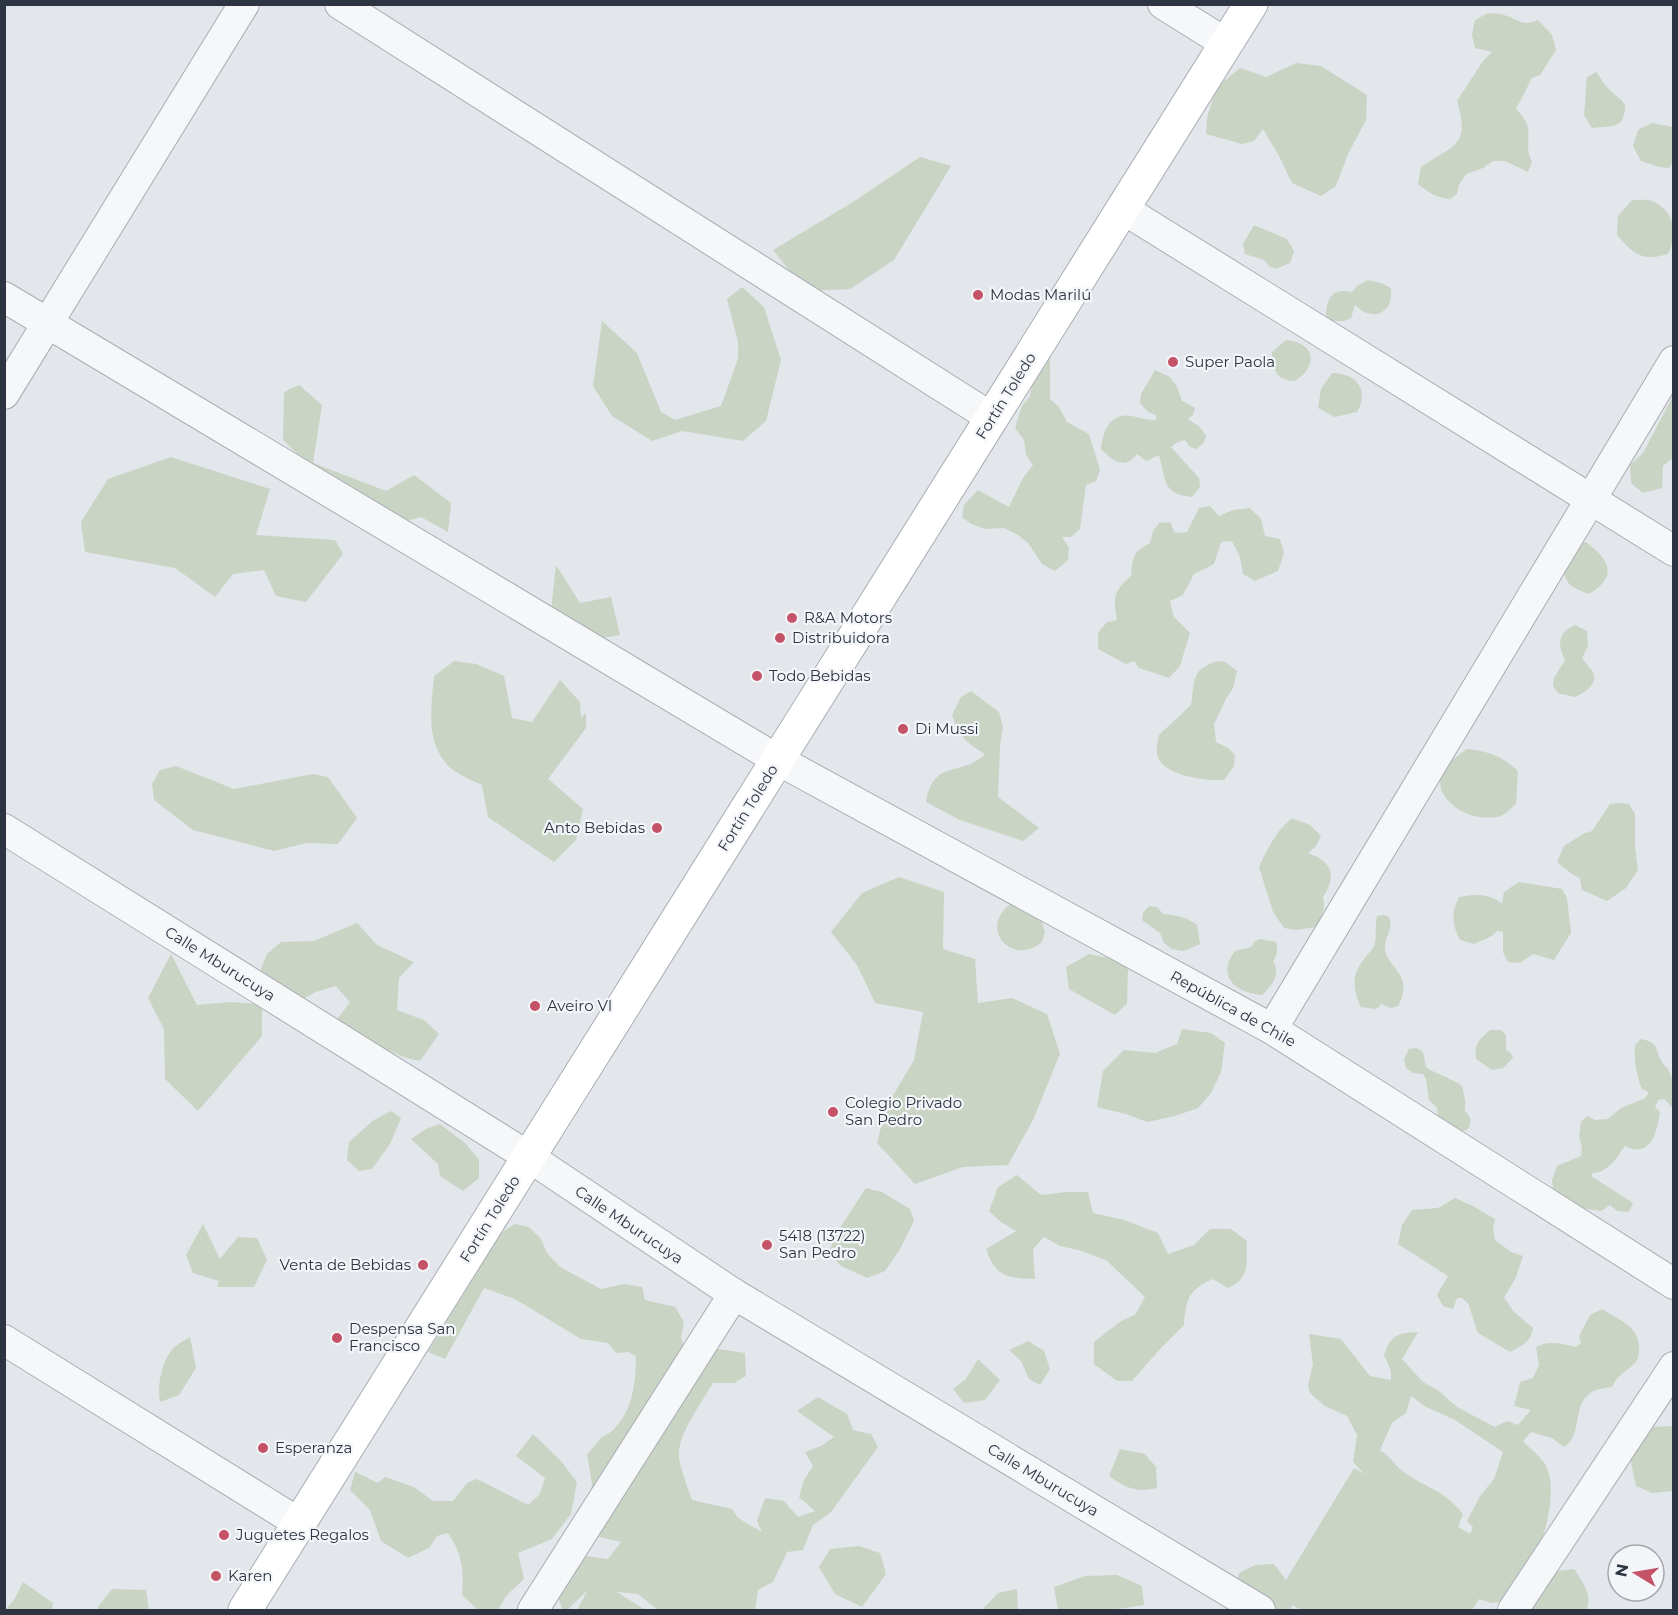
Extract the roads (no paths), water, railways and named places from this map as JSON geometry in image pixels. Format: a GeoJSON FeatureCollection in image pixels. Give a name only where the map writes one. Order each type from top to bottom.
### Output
{"type":"FeatureCollection","features":[{"type":"Feature","properties":{"kind":"street"},"geometry":{"type":"LineString","coordinates":[[4,394],[244,4]]}},
{"type":"Feature","properties":{"kind":"street"},"geometry":{"type":"LineString","coordinates":[[340,4],[992,418]]}},
{"type":"Feature","properties":{"kind":"street"},"geometry":{"type":"LineString","coordinates":[[1163,4],[1227,44]]}},
{"type":"Feature","properties":{"kind":"street","name":"Fortín Toledo"},"geometry":{"type":"LineString","coordinates":[[245,1611],[1251,4]]}},
{"type":"Feature","properties":{"kind":"street"},"geometry":{"type":"LineString","coordinates":[[1123,209],[1674,551]]}},
{"type":"Feature","properties":{"kind":"street","name":"República de Chile"},"geometry":{"type":"LineString","coordinates":[[4,297],[778,760],[1272,1029],[1674,1284]]}},
{"type":"Feature","properties":{"kind":"street"},"geometry":{"type":"LineString","coordinates":[[1272,1029],[1674,361]]}},
{"type":"Feature","properties":{"kind":"street","name":"Calle Mburucuya"},"geometry":{"type":"LineString","coordinates":[[4,829],[529,1157],[734,1294],[1260,1611]]}},
{"type":"Feature","properties":{"kind":"street"},"geometry":{"type":"LineString","coordinates":[[533,1611],[734,1294]]}},
{"type":"Feature","properties":{"kind":"street"},"geometry":{"type":"LineString","coordinates":[[4,1340],[299,1523]]}},
{"type":"Feature","properties":{"kind":"street"},"geometry":{"type":"LineString","coordinates":[[1513,1611],[1674,1367]]}},
{"type":"Feature","properties":{"kind":"place","name":"Modas Marilú"},"geometry":{"type":"Point","coordinates":[978,295]}},
{"type":"Feature","properties":{"kind":"place","name":"Super Paola"},"geometry":{"type":"Point","coordinates":[1173,362]}},
{"type":"Feature","properties":{"kind":"place","name":"R&A Motors"},"geometry":{"type":"Point","coordinates":[792,618]}},
{"type":"Feature","properties":{"kind":"place","name":"Distribuidora"},"geometry":{"type":"Point","coordinates":[780,638]}},
{"type":"Feature","properties":{"kind":"place","name":"Todo Bebidas"},"geometry":{"type":"Point","coordinates":[757,676]}},
{"type":"Feature","properties":{"kind":"place","name":"Di Mussi"},"geometry":{"type":"Point","coordinates":[903,729]}},
{"type":"Feature","properties":{"kind":"place","name":"Anto Bebidas"},"geometry":{"type":"Point","coordinates":[657,828]}},
{"type":"Feature","properties":{"kind":"place","name":"Aveiro VI"},"geometry":{"type":"Point","coordinates":[535,1006]}},
{"type":"Feature","properties":{"kind":"place","name":"Colegio Privado San Pedro"},"geometry":{"type":"Point","coordinates":[833,1112]}},
{"type":"Feature","properties":{"kind":"place","name":"5418 (13722) San Pedro"},"geometry":{"type":"Point","coordinates":[767,1245]}},
{"type":"Feature","properties":{"kind":"place","name":"Venta de Bebidas"},"geometry":{"type":"Point","coordinates":[423,1265]}},
{"type":"Feature","properties":{"kind":"place","name":"Despensa San Francisco"},"geometry":{"type":"Point","coordinates":[337,1338]}},
{"type":"Feature","properties":{"kind":"place","name":"Esperanza"},"geometry":{"type":"Point","coordinates":[263,1448]}},
{"type":"Feature","properties":{"kind":"place","name":"Juguetes Regalos"},"geometry":{"type":"Point","coordinates":[224,1535]}},
{"type":"Feature","properties":{"kind":"place","name":"Karen"},"geometry":{"type":"Point","coordinates":[216,1576]}}]}
